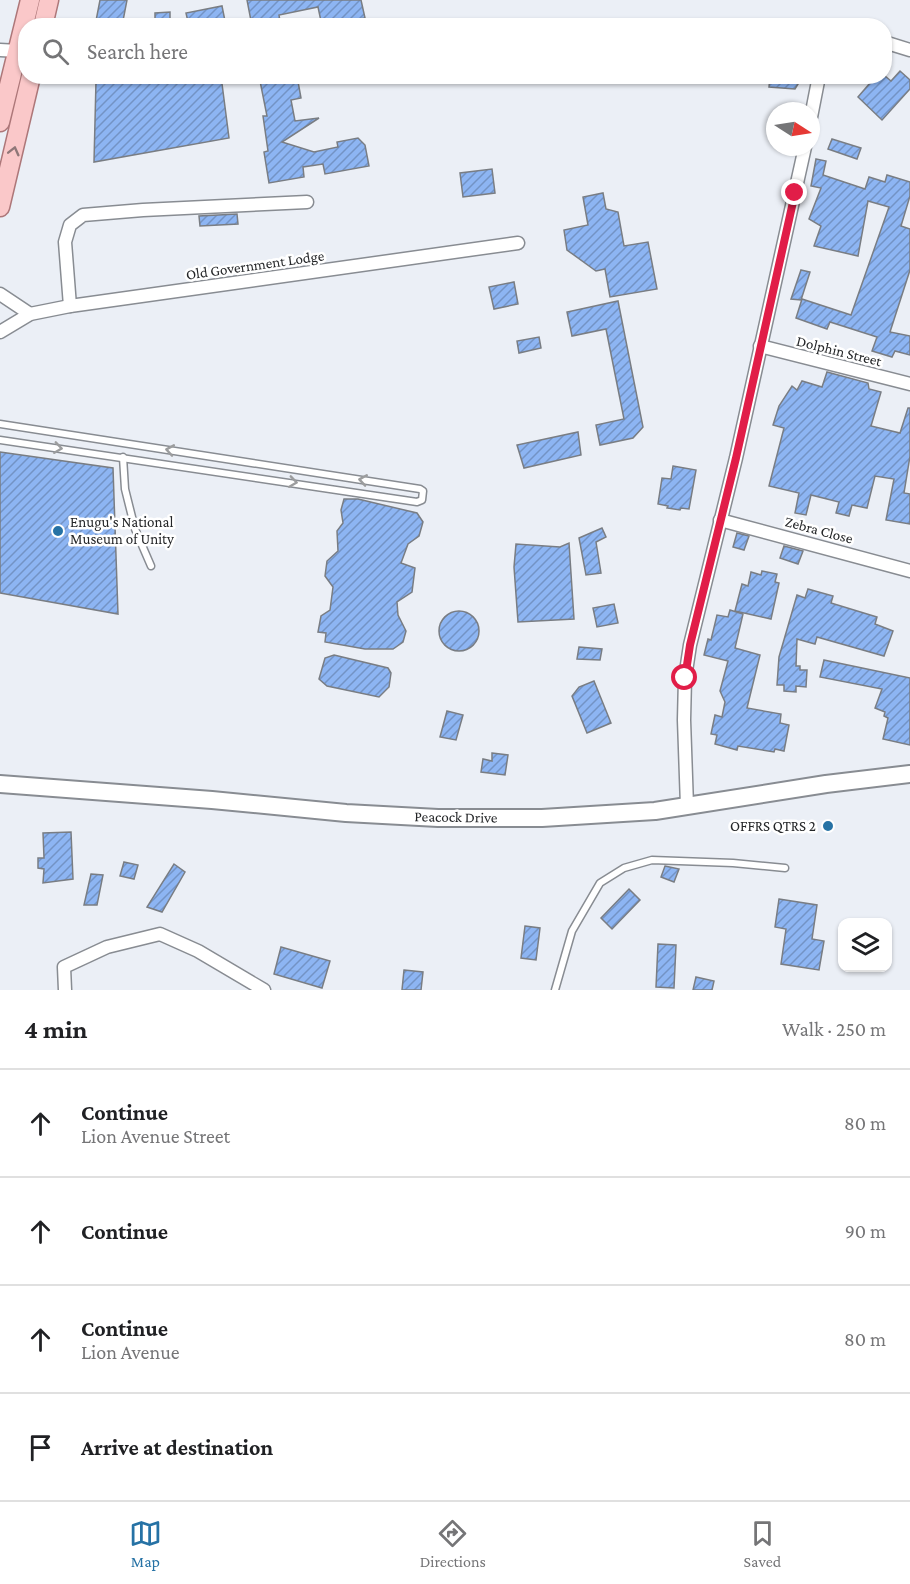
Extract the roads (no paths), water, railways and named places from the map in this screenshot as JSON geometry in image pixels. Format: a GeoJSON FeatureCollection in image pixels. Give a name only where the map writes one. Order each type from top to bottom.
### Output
{"type":"FeatureCollection","features":[{"type":"Feature","properties":{"kind":"main road"},"geometry":{"type":"LineString","coordinates":[[22,18],[30,0]]}},
{"type":"Feature","properties":{"kind":"main road"},"geometry":{"type":"LineString","coordinates":[[46,18],[50,0]]}},
{"type":"Feature","properties":{"kind":"main road"},"geometry":{"type":"LineString","coordinates":[[0,122],[9,50],[18,29]]}},
{"type":"Feature","properties":{"kind":"main road"},"geometry":{"type":"LineString","coordinates":[[0,207],[29,84]]}},
{"type":"Feature","properties":{"kind":"street"},"geometry":{"type":"LineString","coordinates":[[892,44],[910,50]]}},
{"type":"Feature","properties":{"kind":"street"},"geometry":{"type":"LineString","coordinates":[[814,102],[817,84]]}},
{"type":"Feature","properties":{"kind":"street"},"geometry":{"type":"LineString","coordinates":[[687,806],[684,720],[685,678],[690,645],[736,458],[803,156]]}},
{"type":"Feature","properties":{"kind":"street"},"geometry":{"type":"LineString","coordinates":[[70,306],[65,242],[70,225],[83,215],[307,202]]}},
{"type":"Feature","properties":{"kind":"street","name":"Old Government Lodge"},"geometry":{"type":"LineString","coordinates":[[0,332],[30,314],[70,306],[518,243]]}},
{"type":"Feature","properties":{"kind":"street"},"geometry":{"type":"LineString","coordinates":[[0,294],[30,314]]}},
{"type":"Feature","properties":{"kind":"street","name":"Dolphin Street"},"geometry":{"type":"LineString","coordinates":[[760,346],[910,384]]}},
{"type":"Feature","properties":{"kind":"street","name":"Zebra Close"},"geometry":{"type":"LineString","coordinates":[[720,520],[910,571]]}},
{"type":"Feature","properties":{"kind":"street","name":"Peacock Drive"},"geometry":{"type":"LineString","coordinates":[[0,784],[346,813],[438,818],[542,818],[655,811],[826,784],[910,774]]}},
{"type":"Feature","properties":{"kind":"street"},"geometry":{"type":"LineString","coordinates":[[65,990],[64,967],[107,948],[160,934],[198,951],[264,990]]}},
{"type":"Feature","properties":{"kind":"lane"},"geometry":{"type":"LineString","coordinates":[[0,424],[420,489],[424,495],[422,500],[417,502],[266,478],[0,441]]}},
{"type":"Feature","properties":{"kind":"lane"},"geometry":{"type":"LineString","coordinates":[[113,456],[116,441]]}},
{"type":"Feature","properties":{"kind":"lane"},"geometry":{"type":"LineString","coordinates":[[123,458],[125,489],[135,529],[151,566]]}},
{"type":"Feature","properties":{"kind":"lane"},"geometry":{"type":"LineString","coordinates":[[266,478],[268,465]]}},
{"type":"Feature","properties":{"kind":"lane"},"geometry":{"type":"LineString","coordinates":[[555,990],[572,931],[600,883],[624,868],[652,860],[733,863],[784,868]]}},
{"type":"Feature","properties":{"kind":"place","name":"Enugu's National Museum of Unity"},"geometry":{"type":"Point","coordinates":[58,531]}},
{"type":"Feature","properties":{"kind":"place","name":"OFFRS QTRS 2"},"geometry":{"type":"Point","coordinates":[828,826]}}]}
